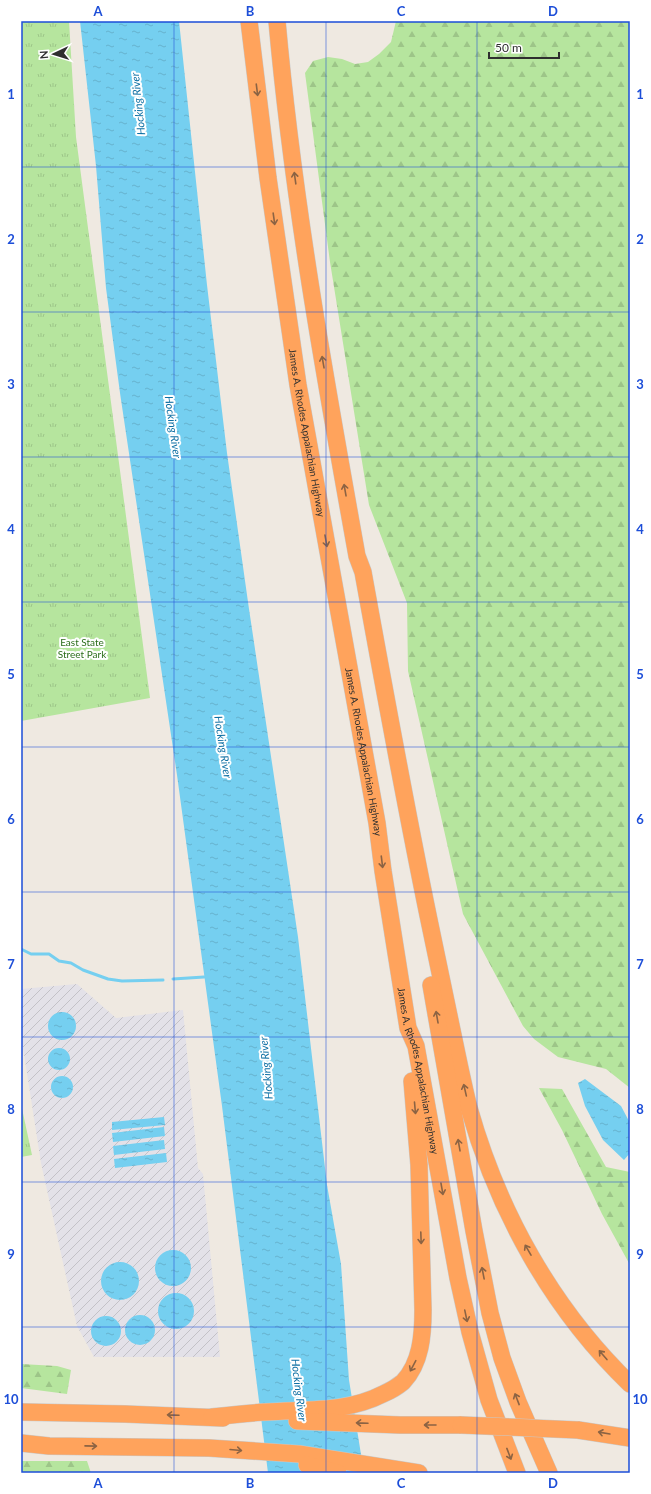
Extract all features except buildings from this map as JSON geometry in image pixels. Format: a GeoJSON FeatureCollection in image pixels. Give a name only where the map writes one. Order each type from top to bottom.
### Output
{"type":"FeatureCollection","features":[{"type":"Feature","properties":{"kind":"highway","name":"James A. Rhodes Appalachian Highway"},"geometry":{"type":"LineString","coordinates":[[249,21],[268,178],[298,385],[377,823],[383,871],[408,1028],[416,1046],[458,1278],[470,1332],[489,1400],[517,1473]]}},
{"type":"Feature","properties":{"kind":"highway"},"geometry":{"type":"LineString","coordinates":[[277,21],[292,150],[315,316],[357,556],[359,581],[473,1223],[490,1313],[502,1358],[518,1402],[549,1473]]}},
{"type":"Feature","properties":{"kind":"highway"},"geometry":{"type":"LineString","coordinates":[[357,556],[363,572],[411,835],[464,1087],[477,1135],[510,1217],[536,1265],[575,1322],[630,1384]]}},
{"type":"Feature","properties":{"kind":"highway"},"geometry":{"type":"LineString","coordinates":[[212,1417],[345,1407],[374,1399],[394,1388],[403,1381],[412,1369],[419,1354],[423,1331],[419,1165],[416,1116],[408,1047],[408,1028]]}},
{"type":"Feature","properties":{"kind":"highway"},"geometry":{"type":"LineString","coordinates":[[21,1408],[43,1412]]}},
{"type":"Feature","properties":{"kind":"highway"},"geometry":{"type":"LineString","coordinates":[[21,1412],[125,1414],[272,1421],[400,1425],[460,1425],[578,1430],[599,1432],[630,1438]]}},
{"type":"Feature","properties":{"kind":"highway"},"geometry":{"type":"LineString","coordinates":[[21,1443],[50,1446],[209,1448],[299,1454],[414,1472]]}},
{"type":"Feature","properties":{"kind":"highway"},"geometry":{"type":"LineString","coordinates":[[21,1449],[50,1446]]}},
{"type":"Feature","properties":{"kind":"highway"},"geometry":{"type":"LineString","coordinates":[[263,1452],[281,1460],[338,1473]]}},
{"type":"Feature","properties":{"kind":"shaded area"},"geometry":{"type":"Polygon","coordinates":[[[77,984],[116,1018],[183,1010],[198,1168],[203,1174],[220,1357],[94,1357],[77,1326],[41,1163],[21,1035],[21,989],[77,984]]]}},
{"type":"Feature","properties":{"kind":"green space","name":"East State Street Park"},"geometry":{"type":"Polygon","coordinates":[[[21,21],[69,21],[76,137],[150,698],[21,721],[21,21]]]}},
{"type":"Feature","properties":{"kind":"green space"},"geometry":{"type":"Polygon","coordinates":[[[396,21],[630,21],[630,1088],[606,1069],[558,1057],[534,1039],[523,1026],[463,914],[408,671],[407,603],[369,505],[330,262],[305,73],[313,61],[328,57],[342,59],[355,64],[368,62],[391,42],[396,21]]]}},
{"type":"Feature","properties":{"kind":"green space"},"geometry":{"type":"Polygon","coordinates":[[[539,1088],[562,1089],[606,1167],[630,1172],[630,1265],[602,1214],[562,1130],[539,1088]]]}},
{"type":"Feature","properties":{"kind":"green space"},"geometry":{"type":"Polygon","coordinates":[[[21,1104],[32,1155],[21,1157],[21,1104]]]}},
{"type":"Feature","properties":{"kind":"green space"},"geometry":{"type":"Polygon","coordinates":[[[21,1364],[57,1366],[71,1370],[67,1394],[21,1388],[21,1364]]]}},
{"type":"Feature","properties":{"kind":"green space"},"geometry":{"type":"Polygon","coordinates":[[[21,1461],[87,1461],[91,1473],[21,1473],[21,1461]]]}},
{"type":"Feature","properties":{"kind":"water","name":"Hocking River"},"geometry":{"type":"Polygon","coordinates":[[[80,21],[179,21],[207,285],[227,453],[298,937],[327,1185],[341,1264],[349,1380],[364,1473],[268,1473],[222,1106],[177,775],[120,393],[106,288],[96,166],[80,21]]]}},
{"type":"Feature","properties":{"kind":"water"},"geometry":{"type":"Polygon","coordinates":[[[62,1012],[72,1016],[76,1026],[72,1036],[62,1040],[52,1036],[48,1026],[52,1016],[62,1012]]]}},
{"type":"Feature","properties":{"kind":"water"},"geometry":{"type":"Polygon","coordinates":[[[59,1048],[63,1049],[69,1055],[69,1063],[63,1069],[59,1070],[55,1069],[49,1063],[48,1059],[49,1055],[55,1049],[59,1048]]]}},
{"type":"Feature","properties":{"kind":"water"},"geometry":{"type":"Polygon","coordinates":[[[62,1076],[66,1077],[72,1083],[72,1091],[66,1097],[62,1098],[58,1097],[52,1091],[51,1087],[52,1083],[58,1077],[62,1076]]]}},
{"type":"Feature","properties":{"kind":"water"},"geometry":{"type":"Polygon","coordinates":[[[585,1079],[621,1106],[630,1123],[630,1153],[624,1160],[603,1140],[585,1106],[578,1083],[585,1079]]]}},
{"type":"Feature","properties":{"kind":"water"},"geometry":{"type":"Polygon","coordinates":[[[164,1117],[165,1125],[112,1130],[112,1122],[164,1117]]]}},
{"type":"Feature","properties":{"kind":"water"},"geometry":{"type":"Polygon","coordinates":[[[164,1127],[165,1136],[113,1142],[112,1133],[164,1127]]]}},
{"type":"Feature","properties":{"kind":"water"},"geometry":{"type":"Polygon","coordinates":[[[164,1140],[165,1149],[114,1155],[113,1146],[164,1140]]]}},
{"type":"Feature","properties":{"kind":"water"},"geometry":{"type":"Polygon","coordinates":[[[166,1153],[167,1162],[115,1168],[114,1159],[166,1153]]]}},
{"type":"Feature","properties":{"kind":"water"},"geometry":{"type":"Polygon","coordinates":[[[173,1250],[183,1253],[188,1258],[191,1268],[188,1278],[183,1283],[173,1286],[163,1283],[158,1278],[155,1268],[158,1258],[163,1253],[173,1250]]]}},
{"type":"Feature","properties":{"kind":"water"},"geometry":{"type":"Polygon","coordinates":[[[116,1262],[124,1262],[134,1267],[138,1274],[138,1288],[134,1295],[124,1300],[116,1300],[106,1295],[104,1292],[101,1285],[101,1277],[106,1267],[109,1265],[116,1262]]]}},
{"type":"Feature","properties":{"kind":"water"},"geometry":{"type":"Polygon","coordinates":[[[176,1293],[189,1298],[194,1311],[189,1324],[176,1329],[163,1324],[158,1311],[163,1298],[176,1293]]]}},
{"type":"Feature","properties":{"kind":"water"},"geometry":{"type":"Polygon","coordinates":[[[140,1315],[146,1316],[154,1324],[154,1336],[146,1344],[140,1345],[134,1344],[126,1336],[125,1330],[126,1324],[134,1316],[140,1315]]]}},
{"type":"Feature","properties":{"kind":"water"},"geometry":{"type":"Polygon","coordinates":[[[106,1316],[117,1320],[121,1331],[117,1342],[106,1346],[95,1342],[91,1331],[95,1320],[106,1316]]]}},
{"type":"Feature","properties":{"kind":"waterway"},"geometry":{"type":"LineString","coordinates":[[21,949],[31,954],[49,954],[59,961],[71,963],[83,970],[108,979],[122,981],[163,980]]}},
{"type":"Feature","properties":{"kind":"waterway"},"geometry":{"type":"LineString","coordinates":[[173,979],[204,977]]}}]}
